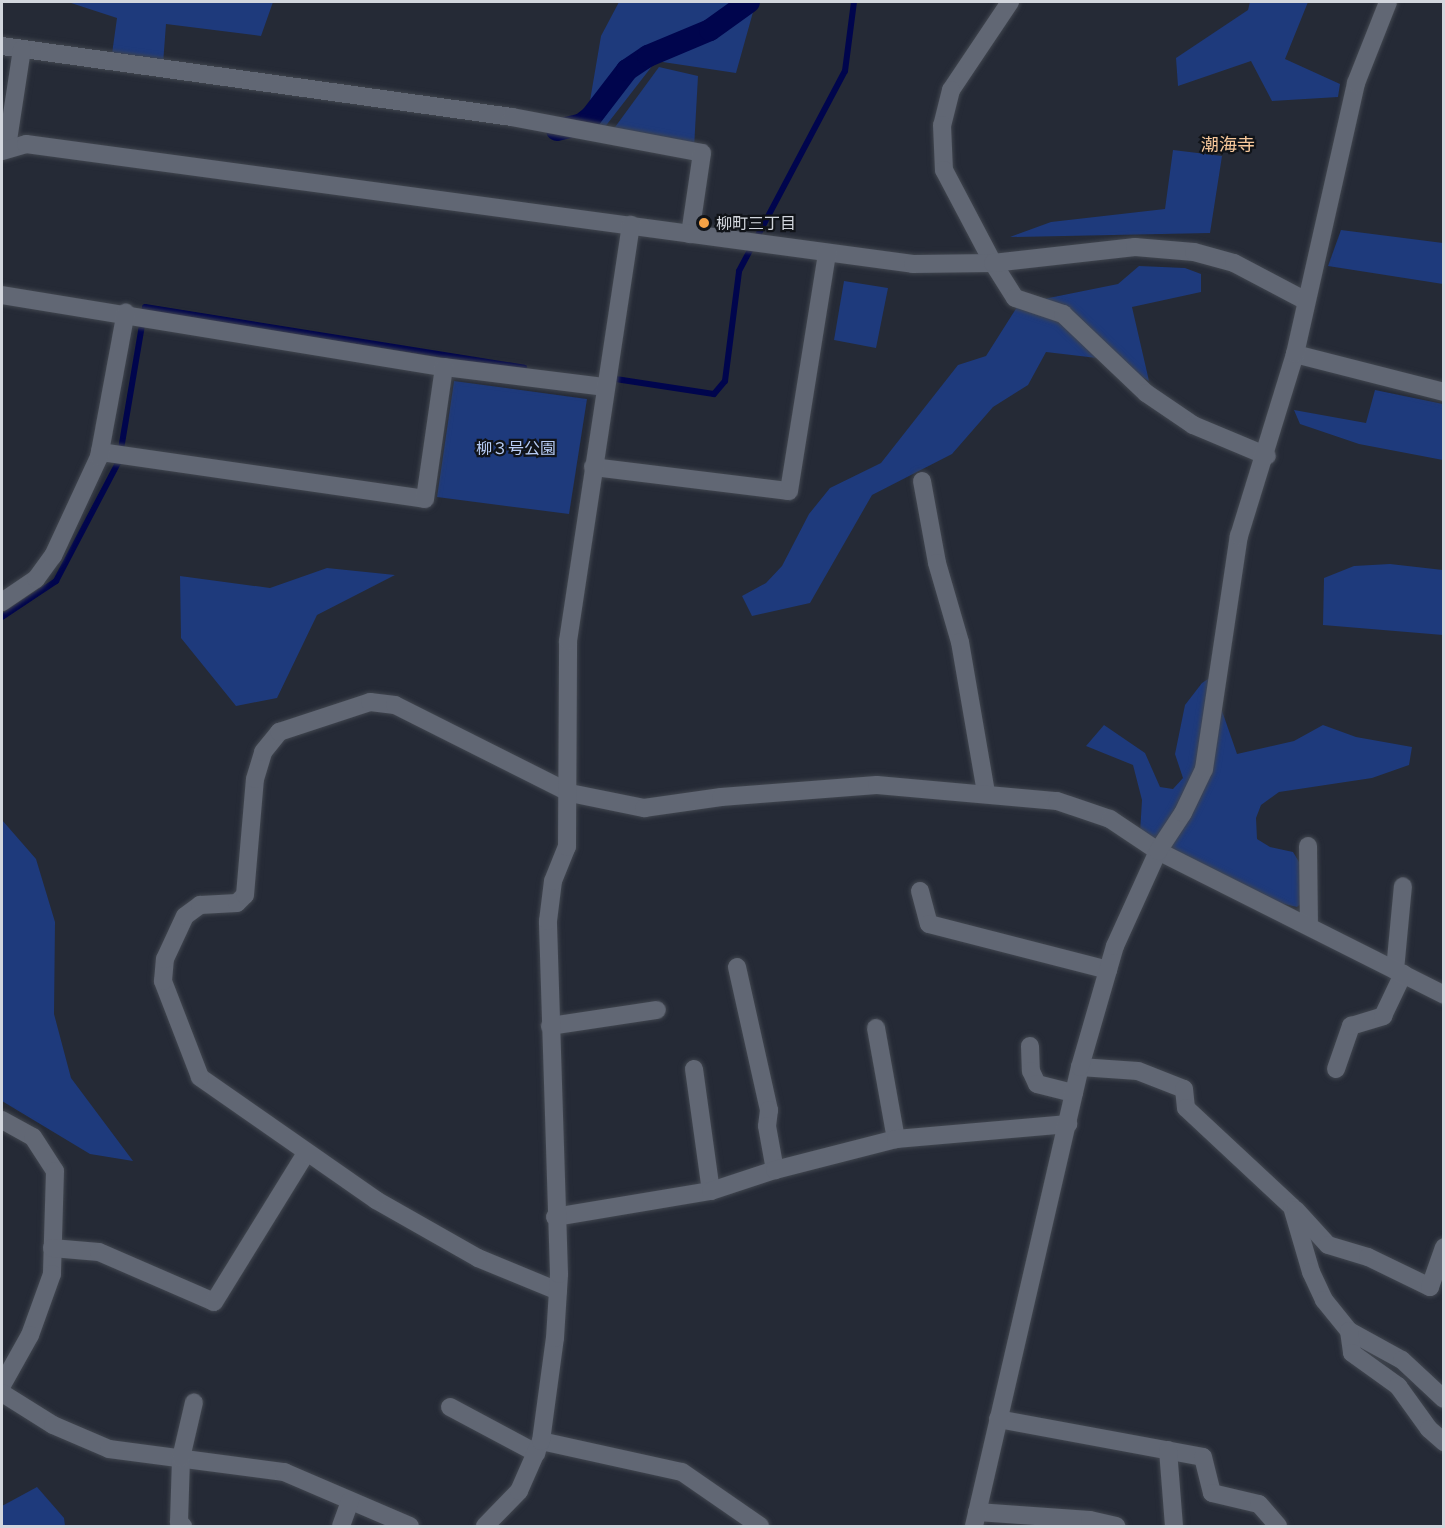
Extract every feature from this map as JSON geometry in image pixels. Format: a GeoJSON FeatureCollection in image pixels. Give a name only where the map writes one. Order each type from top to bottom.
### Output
{"type":"FeatureCollection","features":[{"type":"Feature","properties":{"kind":"street"},"geometry":{"type":"LineString","coordinates":[[1010,2],[951,90],[942,125],[945,170],[993,263],[1015,298],[1062,314],[1146,393],[1193,425],[1266,456]]}},
{"type":"Feature","properties":{"kind":"street"},"geometry":{"type":"LineString","coordinates":[[1116,1527],[1090,1520],[976,1519],[1080,1067],[1108,970],[1158,851],[1183,813],[1204,768],[1229,583],[1239,536],[1266,456],[1295,354],[1356,83],[1388,2]]}},
{"type":"Feature","properties":{"kind":"street"},"geometry":{"type":"LineString","coordinates":[[2,46],[512,117],[702,153],[690,234]]}},
{"type":"Feature","properties":{"kind":"street"},"geometry":{"type":"LineString","coordinates":[[22,49],[3,147],[26,144],[827,253],[933,265],[993,263],[1135,247],[1194,252],[1234,263],[1306,301]]}},
{"type":"Feature","properties":{"kind":"street"},"geometry":{"type":"LineString","coordinates":[[485,1527],[519,1491],[538,1447],[558,1291],[548,921],[553,881],[567,847],[570,793],[568,641],[604,387],[631,225]]}},
{"type":"Feature","properties":{"kind":"street"},"geometry":{"type":"LineString","coordinates":[[593,467],[789,491],[827,253]]}},
{"type":"Feature","properties":{"kind":"street"},"geometry":{"type":"LineString","coordinates":[[2,295],[126,312],[444,367],[604,387]]}},
{"type":"Feature","properties":{"kind":"street"},"geometry":{"type":"LineString","coordinates":[[2,602],[36,579],[53,556],[100,452],[126,312]]}},
{"type":"Feature","properties":{"kind":"street"},"geometry":{"type":"LineString","coordinates":[[1295,354],[1443,392]]}},
{"type":"Feature","properties":{"kind":"street"},"geometry":{"type":"LineString","coordinates":[[100,452],[425,499],[444,367]]}},
{"type":"Feature","properties":{"kind":"street"},"geometry":{"type":"LineString","coordinates":[[922,481],[937,563],[960,642],[986,792]]}},
{"type":"Feature","properties":{"kind":"street"},"geometry":{"type":"LineString","coordinates":[[558,1291],[478,1258],[375,1200],[306,1154],[200,1077],[163,981],[165,959],[185,916],[200,905],[237,903],[245,895],[255,779],[263,752],[279,732],[370,702],[395,705],[570,793],[644,808],[721,798],[877,785],[986,792],[1057,801],[1110,819],[1158,851],[1443,994]]}},
{"type":"Feature","properties":{"kind":"street"},"geometry":{"type":"LineString","coordinates":[[1308,846],[1309,926]]}},
{"type":"Feature","properties":{"kind":"street"},"geometry":{"type":"LineString","coordinates":[[1336,1069],[1351,1026],[1383,1016],[1399,972],[1403,886]]}},
{"type":"Feature","properties":{"kind":"street"},"geometry":{"type":"LineString","coordinates":[[920,891],[928,924],[1108,970]]}},
{"type":"Feature","properties":{"kind":"street"},"geometry":{"type":"LineString","coordinates":[[737,967],[769,1110],[775,1170]]}},
{"type":"Feature","properties":{"kind":"street"},"geometry":{"type":"LineString","coordinates":[[550,1026],[657,1010]]}},
{"type":"Feature","properties":{"kind":"street"},"geometry":{"type":"LineString","coordinates":[[876,1029],[896,1139]]}},
{"type":"Feature","properties":{"kind":"street"},"geometry":{"type":"LineString","coordinates":[[1030,1046],[1030,1071],[1037,1084],[1074,1093]]}},
{"type":"Feature","properties":{"kind":"street"},"geometry":{"type":"LineString","coordinates":[[1080,1067],[1138,1071],[1184,1089],[1186,1108],[1292,1207],[1328,1245],[1368,1257],[1437,1288],[1443,1247]]}},
{"type":"Feature","properties":{"kind":"street"},"geometry":{"type":"LineString","coordinates":[[694,1069],[711,1191]]}},
{"type":"Feature","properties":{"kind":"street"},"geometry":{"type":"LineString","coordinates":[[2,1120],[33,1137],[55,1171],[52,1274],[43,1306],[2,1385]]}},
{"type":"Feature","properties":{"kind":"street"},"geometry":{"type":"LineString","coordinates":[[555,1217],[711,1191],[775,1170],[896,1139],[1068,1124]]}},
{"type":"Feature","properties":{"kind":"street"},"geometry":{"type":"LineString","coordinates":[[52,1248],[99,1252],[214,1302],[306,1154]]}},
{"type":"Feature","properties":{"kind":"street"},"geometry":{"type":"LineString","coordinates":[[1292,1207],[1311,1272],[1324,1300],[1350,1331],[1402,1360],[1443,1399]]}},
{"type":"Feature","properties":{"kind":"street"},"geometry":{"type":"LineString","coordinates":[[1350,1331],[1352,1353],[1398,1386],[1429,1429],[1443,1442]]}},
{"type":"Feature","properties":{"kind":"street"},"geometry":{"type":"LineString","coordinates":[[2,1393],[52,1425],[110,1449],[284,1472],[410,1527]]}},
{"type":"Feature","properties":{"kind":"street"},"geometry":{"type":"LineString","coordinates":[[183,1527],[179,1522],[181,1458],[194,1401]]}},
{"type":"Feature","properties":{"kind":"street"},"geometry":{"type":"LineString","coordinates":[[450,1407],[538,1447],[681,1472],[760,1527]]}},
{"type":"Feature","properties":{"kind":"street"},"geometry":{"type":"LineString","coordinates":[[998,1419],[1203,1457],[1212,1493],[1258,1504],[1278,1527]]}},
{"type":"Feature","properties":{"kind":"street"},"geometry":{"type":"LineString","coordinates":[[1168,1450],[1174,1527]]}},
{"type":"Feature","properties":{"kind":"street"},"geometry":{"type":"LineString","coordinates":[[341,1527],[350,1501]]}},
{"type":"Feature","properties":{"kind":"green space"},"geometry":{"type":"Polygon","coordinates":[[[68,2],[273,2],[261,36],[166,24],[163,64],[111,61],[117,18],[68,2]]]}},
{"type":"Feature","properties":{"kind":"green space"},"geometry":{"type":"Polygon","coordinates":[[[619,2],[761,2],[755,5],[736,73],[656,61],[601,132],[585,130],[601,36],[619,2]]]}},
{"type":"Feature","properties":{"kind":"green space"},"geometry":{"type":"Polygon","coordinates":[[[1250,2],[1308,2],[1285,59],[1340,84],[1338,97],[1272,101],[1251,61],[1178,86],[1176,58],[1248,10],[1250,2]]]}},
{"type":"Feature","properties":{"kind":"green space"},"geometry":{"type":"Polygon","coordinates":[[[659,67],[698,76],[694,148],[610,134],[659,67]]]}},
{"type":"Feature","properties":{"kind":"green space"},"geometry":{"type":"Polygon","coordinates":[[[1173,150],[1222,156],[1210,233],[1010,237],[1051,222],[1165,209],[1173,150]]]}},
{"type":"Feature","properties":{"kind":"green space"},"geometry":{"type":"Polygon","coordinates":[[[1341,230],[1443,243],[1443,284],[1328,266],[1341,230]]]}},
{"type":"Feature","properties":{"kind":"green space"},"geometry":{"type":"Polygon","coordinates":[[[1139,266],[1185,268],[1201,274],[1201,292],[1132,307],[1149,381],[1114,360],[1046,352],[1028,385],[993,407],[952,454],[872,495],[810,603],[752,616],[742,596],[766,583],[782,566],[809,514],[830,488],[881,463],[958,365],[986,356],[1019,304],[1118,284],[1139,266]]]}},
{"type":"Feature","properties":{"kind":"green space"},"geometry":{"type":"Polygon","coordinates":[[[844,281],[888,288],[876,348],[834,340],[844,281]]]}},
{"type":"Feature","properties":{"kind":"green space","name":"柳３号公園"},"geometry":{"type":"Polygon","coordinates":[[[454,381],[587,399],[569,514],[437,497],[454,381]]]}},
{"type":"Feature","properties":{"kind":"green space"},"geometry":{"type":"Polygon","coordinates":[[[1375,390],[1443,404],[1443,460],[1359,444],[1300,424],[1294,410],[1366,423],[1375,390]]]}},
{"type":"Feature","properties":{"kind":"green space"},"geometry":{"type":"Polygon","coordinates":[[[1390,564],[1443,570],[1443,635],[1323,625],[1324,578],[1354,566],[1390,564]]]}},
{"type":"Feature","properties":{"kind":"green space"},"geometry":{"type":"Polygon","coordinates":[[[327,568],[395,575],[317,615],[277,698],[236,706],[181,638],[180,576],[270,588],[327,568]]]}},
{"type":"Feature","properties":{"kind":"green space"},"geometry":{"type":"Polygon","coordinates":[[[1217,673],[1221,708],[1237,754],[1294,741],[1323,725],[1356,737],[1412,747],[1409,765],[1372,778],[1279,792],[1261,805],[1256,818],[1257,839],[1270,847],[1293,852],[1304,870],[1306,899],[1297,907],[1267,900],[1140,833],[1142,800],[1133,765],[1086,746],[1104,725],[1145,753],[1160,787],[1173,789],[1183,778],[1175,754],[1185,705],[1202,683],[1217,673]]]}},
{"type":"Feature","properties":{"kind":"green space"},"geometry":{"type":"Polygon","coordinates":[[[2,820],[36,859],[55,922],[54,1014],[71,1078],[133,1161],[90,1154],[2,1101],[2,820]]]}},
{"type":"Feature","properties":{"kind":"green space"},"geometry":{"type":"Polygon","coordinates":[[[37,1487],[64,1518],[65,1526],[2,1526],[2,1506],[37,1487]]]}},
{"type":"Feature","properties":{"kind":"waterway"},"geometry":{"type":"LineString","coordinates":[[557,130],[582,124],[591,117],[627,70],[648,56],[710,30],[749,2]]}},
{"type":"Feature","properties":{"kind":"waterway"},"geometry":{"type":"LineString","coordinates":[[609,378],[714,394],[725,381],[739,271],[845,71],[854,2]]}},
{"type":"Feature","properties":{"kind":"waterway"},"geometry":{"type":"LineString","coordinates":[[2,617],[56,581],[119,461],[145,307],[524,368]]}},
{"type":"Feature","properties":{"kind":"place","name":"柳町三丁目"},"geometry":{"type":"Point","coordinates":[704,223]}},
{"type":"Feature","properties":{"kind":"district","name":"潮海寺"},"geometry":{"type":"Point","coordinates":[1228,145]}}]}
